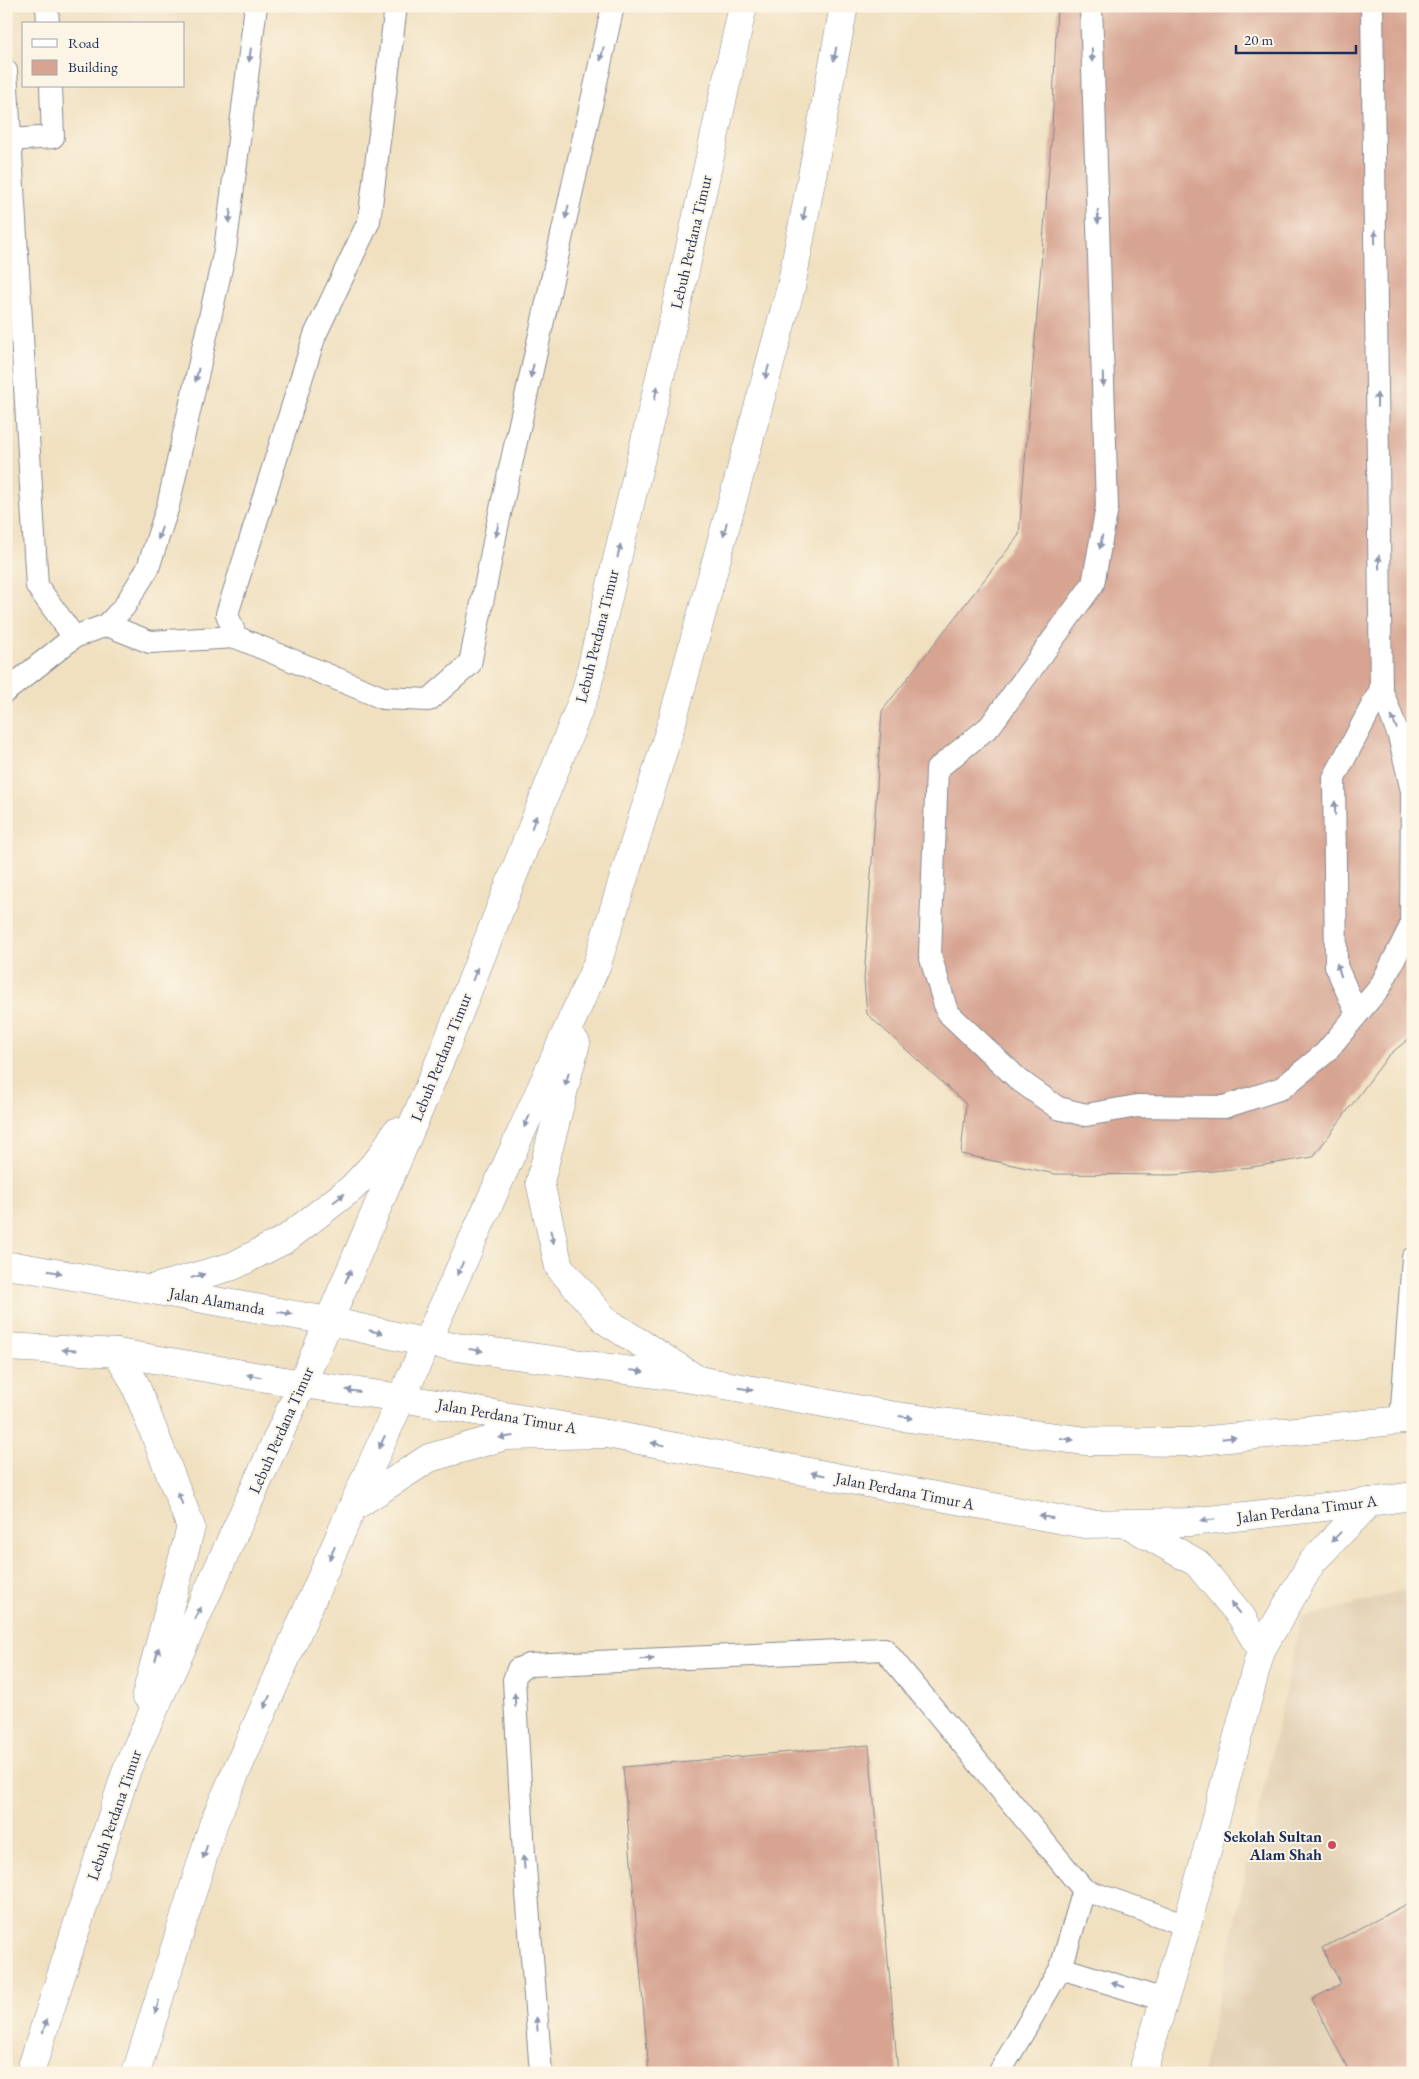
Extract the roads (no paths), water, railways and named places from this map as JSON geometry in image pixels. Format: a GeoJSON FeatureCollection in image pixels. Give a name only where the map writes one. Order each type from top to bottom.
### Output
{"type":"FeatureCollection","features":[{"type":"Feature","properties":{"kind":"main road","name":"Lebuh Perdana Timur"},"geometry":{"type":"LineString","coordinates":[[30,2073],[127,1769],[302,1384],[444,1052],[586,691],[684,275],[743,6]]}},
{"type":"Feature","properties":{"kind":"main road"},"geometry":{"type":"LineString","coordinates":[[698,1380],[606,1321],[559,1266],[540,1182],[597,964],[672,722],[790,287],[844,6]]}},
{"type":"Feature","properties":{"kind":"main road"},"geometry":{"type":"LineString","coordinates":[[136,2073],[214,1822],[352,1508],[597,964]]}},
{"type":"Feature","properties":{"kind":"main road"},"geometry":{"type":"LineString","coordinates":[[151,1289],[233,1266],[286,1239],[352,1188],[380,1158],[444,1052]]}},
{"type":"Feature","properties":{"kind":"main road","name":"Jalan Alamanda"},"geometry":{"type":"LineString","coordinates":[[6,1266],[22,1266],[329,1321],[427,1343]]}},
{"type":"Feature","properties":{"kind":"main road"},"geometry":{"type":"LineString","coordinates":[[427,1343],[698,1380],[895,1416],[1086,1441],[1190,1442],[1407,1420]]}},
{"type":"Feature","properties":{"kind":"main road"},"geometry":{"type":"LineString","coordinates":[[6,1347],[118,1352],[302,1384],[402,1398]]}},
{"type":"Feature","properties":{"kind":"main road"},"geometry":{"type":"LineString","coordinates":[[118,1352],[135,1384],[191,1527],[127,1769]]}},
{"type":"Feature","properties":{"kind":"main road","name":"Jalan Perdana Timur A"},"geometry":{"type":"LineString","coordinates":[[402,1398],[607,1434],[1084,1524],[1190,1522],[1413,1496]]}},
{"type":"Feature","properties":{"kind":"main road"},"geometry":{"type":"LineString","coordinates":[[352,1508],[429,1458],[505,1436],[607,1434]]}},
{"type":"Feature","properties":{"kind":"main road"},"geometry":{"type":"LineString","coordinates":[[1145,2073],[1145,2064],[1186,1925],[1261,1650],[1312,1562],[1370,1502]]}},
{"type":"Feature","properties":{"kind":"main road"},"geometry":{"type":"LineString","coordinates":[[1125,1523],[1197,1563],[1241,1616],[1261,1650]]}},
{"type":"Feature","properties":{"kind":"lane"},"geometry":{"type":"LineString","coordinates":[[47,6],[48,22]]}},
{"type":"Feature","properties":{"kind":"lane"},"geometry":{"type":"LineString","coordinates":[[6,691],[74,636],[107,626],[124,608],[148,568],[168,506],[225,250],[256,6]]}},
{"type":"Feature","properties":{"kind":"lane"},"geometry":{"type":"LineString","coordinates":[[236,637],[226,614],[315,335],[369,221],[396,6]]}},
{"type":"Feature","properties":{"kind":"lane"},"geometry":{"type":"LineString","coordinates":[[107,626],[150,642],[236,637],[383,698],[429,700],[470,664],[497,527],[613,6]]}},
{"type":"Feature","properties":{"kind":"lane"},"geometry":{"type":"LineString","coordinates":[[1090,6],[1107,507],[1093,584],[990,726],[937,769],[930,955],[947,1012],[1019,1080],[1058,1108],[1086,1115],[1137,1106],[1224,1107],[1282,1088],[1325,1053],[1380,987],[1412,926],[1412,791],[1400,736],[1381,689],[1372,6]]}},
{"type":"Feature","properties":{"kind":"lane"},"geometry":{"type":"LineString","coordinates":[[6,71],[10,140],[16,391],[37,586],[74,636]]}},
{"type":"Feature","properties":{"kind":"lane"},"geometry":{"type":"LineString","coordinates":[[10,140],[53,137],[50,88]]}},
{"type":"Feature","properties":{"kind":"lane"},"geometry":{"type":"LineString","coordinates":[[1358,1014],[1336,966],[1334,778],[1381,689]]}},
{"type":"Feature","properties":{"kind":"lane"},"geometry":{"type":"LineString","coordinates":[[1407,1420],[1413,1258]]}},
{"type":"Feature","properties":{"kind":"lane"},"geometry":{"type":"LineString","coordinates":[[541,2073],[524,1854],[514,1680],[518,1669],[529,1664],[884,1649],[1084,1890],[1186,1925]]}},
{"type":"Feature","properties":{"kind":"lane"},"geometry":{"type":"LineString","coordinates":[[999,2073],[1061,1968],[1084,1890]]}},
{"type":"Feature","properties":{"kind":"lane"},"geometry":{"type":"LineString","coordinates":[[1061,1968],[1164,2000]]}},
{"type":"Feature","properties":{"kind":"place","name":"Sekolah Sultan Alam Shah"},"geometry":{"type":"Point","coordinates":[1332,1845]}}]}
